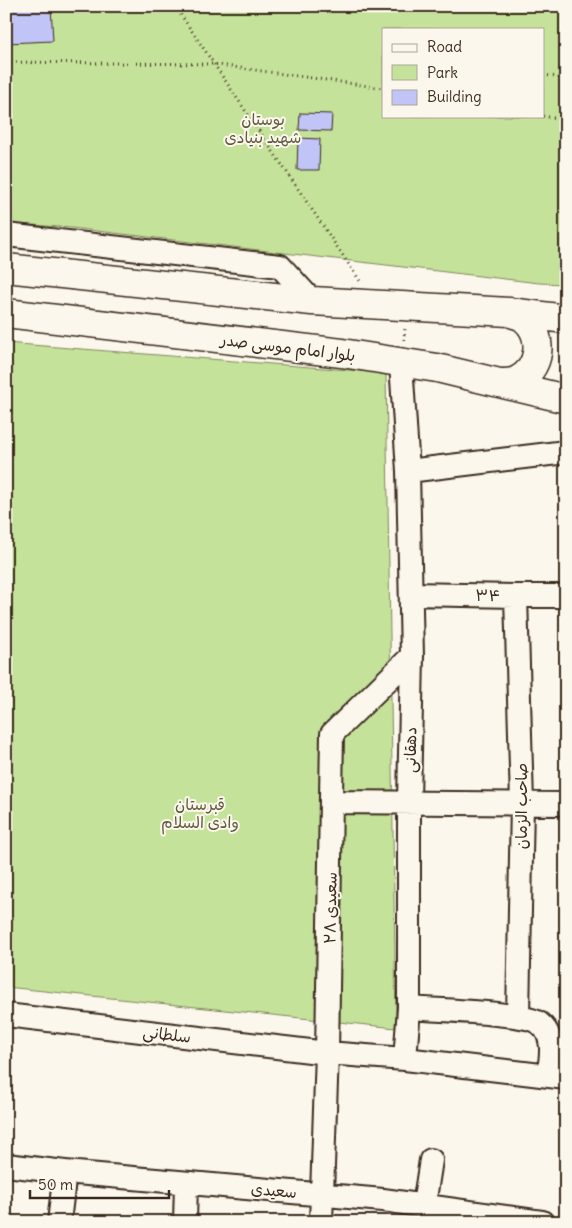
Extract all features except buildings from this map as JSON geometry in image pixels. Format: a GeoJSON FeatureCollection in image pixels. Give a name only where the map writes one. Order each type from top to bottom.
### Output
{"type":"FeatureCollection","features":[{"type":"Feature","properties":{"kind":"main road"},"geometry":{"type":"LineString","coordinates":[[6,268],[312,301],[509,312],[566,319]]}},
{"type":"Feature","properties":{"kind":"main road","name":"بلوار امام موسی صدر"},"geometry":{"type":"LineString","coordinates":[[6,312],[342,353],[437,368],[566,399]]}},
{"type":"Feature","properties":{"kind":"main road"},"geometry":{"type":"LineString","coordinates":[[500,383],[515,381],[528,373],[536,360],[538,344],[534,330],[523,318],[509,312]]}},
{"type":"Feature","properties":{"kind":"street"},"geometry":{"type":"LineString","coordinates":[[6,235],[280,266],[312,301]]}},
{"type":"Feature","properties":{"kind":"street","name":"دهقانی"},"geometry":{"type":"LineString","coordinates":[[401,363],[408,471],[412,656],[409,801],[409,1008],[405,1059]]}},
{"type":"Feature","properties":{"kind":"street"},"geometry":{"type":"LineString","coordinates":[[408,471],[566,452]]}},
{"type":"Feature","properties":{"kind":"street","name":"۳۴"},"geometry":{"type":"LineString","coordinates":[[410,594],[566,596]]}},
{"type":"Feature","properties":{"kind":"street","name":"صاحب الزمان"},"geometry":{"type":"LineString","coordinates":[[516,596],[522,804],[518,1016]]}},
{"type":"Feature","properties":{"kind":"street","name":"سعیدی ۲۸"},"geometry":{"type":"LineString","coordinates":[[321,1222],[328,1053],[332,734],[412,656]]}},
{"type":"Feature","properties":{"kind":"street"},"geometry":{"type":"LineString","coordinates":[[331,802],[409,801],[566,804]]}},
{"type":"Feature","properties":{"kind":"street"},"geometry":{"type":"LineString","coordinates":[[328,1053],[405,1059],[557,1077],[552,1048],[547,1033],[538,1022],[518,1016],[409,1008]]}},
{"type":"Feature","properties":{"kind":"street","name":"سلطانی"},"geometry":{"type":"LineString","coordinates":[[6,1015],[328,1053]]}},
{"type":"Feature","properties":{"kind":"street"},"geometry":{"type":"LineString","coordinates":[[424,1205],[431,1160]]}},
{"type":"Feature","properties":{"kind":"street","name":"سعیدی"},"geometry":{"type":"LineString","coordinates":[[6,1165],[64,1172],[321,1194],[424,1205],[542,1222]]}},
{"type":"Feature","properties":{"kind":"street"},"geometry":{"type":"LineString","coordinates":[[59,1222],[64,1172]]}},
{"type":"Feature","properties":{"kind":"street"},"geometry":{"type":"LineString","coordinates":[[186,1183],[186,1222]]}},
{"type":"Feature","properties":{"kind":"path"},"geometry":{"type":"LineString","coordinates":[[175,6],[376,304]]}},
{"type":"Feature","properties":{"kind":"path"},"geometry":{"type":"LineString","coordinates":[[6,62],[212,64],[382,88]]}},
{"type":"Feature","properties":{"kind":"path"},"geometry":{"type":"LineString","coordinates":[[544,75],[566,78]]}},
{"type":"Feature","properties":{"kind":"path"},"geometry":{"type":"LineString","coordinates":[[544,116],[566,120]]}},
{"type":"Feature","properties":{"kind":"path"},"geometry":{"type":"LineString","coordinates":[[401,363],[407,306]]}},
{"type":"Feature","properties":{"kind":"green space","name":"بوستان شهید بنیادی"},"geometry":{"type":"Polygon","coordinates":[[[6,6],[566,6],[566,284],[539,283],[72,228],[6,223],[6,6]]]}},
{"type":"Feature","properties":{"kind":"green space","name":"قبرستان وادی السلام"},"geometry":{"type":"Polygon","coordinates":[[[6,343],[386,373],[396,1028],[6,987],[6,343]]]}}]}
